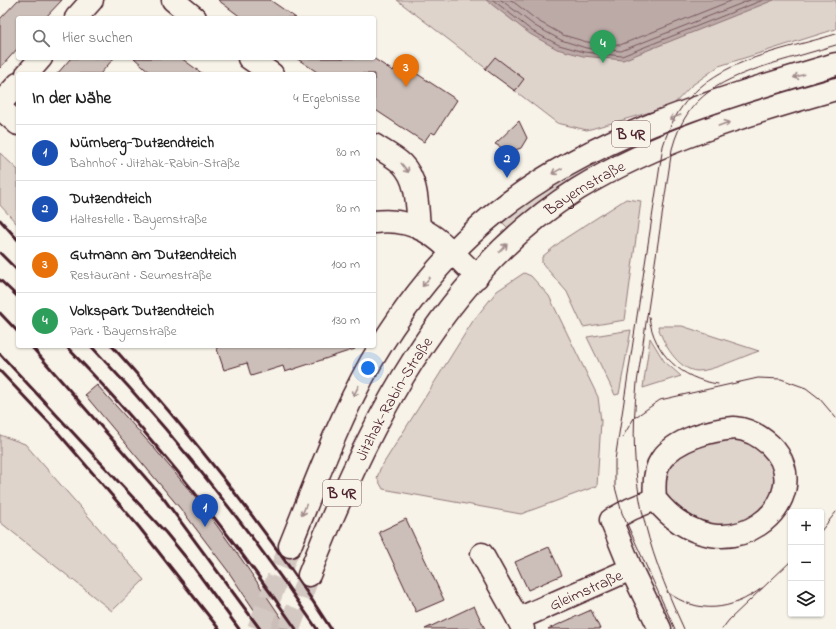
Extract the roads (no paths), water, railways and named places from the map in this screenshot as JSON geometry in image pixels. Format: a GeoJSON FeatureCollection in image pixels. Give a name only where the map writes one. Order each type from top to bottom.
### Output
{"type":"FeatureCollection","features":[{"type":"Feature","properties":{"kind":"main road"},"geometry":{"type":"LineString","coordinates":[[78,16],[92,0]]}},
{"type":"Feature","properties":{"kind":"main road"},"geometry":{"type":"LineString","coordinates":[[173,0],[193,16]]}},
{"type":"Feature","properties":{"kind":"main road"},"geometry":{"type":"LineString","coordinates":[[28,72],[39,60]]}},
{"type":"Feature","properties":{"kind":"main road"},"geometry":{"type":"LineString","coordinates":[[252,60],[269,72]]}},
{"type":"Feature","properties":{"kind":"main road","name":"Bayernstraße"},"geometry":{"type":"LineString","coordinates":[[452,253],[506,205],[552,173],[583,157],[622,138],[675,117],[836,64]]}},
{"type":"Feature","properties":{"kind":"main road"},"geometry":{"type":"LineString","coordinates":[[0,104],[16,86]]}},
{"type":"Feature","properties":{"kind":"main road","name":"Bayernstraße"},"geometry":{"type":"LineString","coordinates":[[477,277],[509,242],[531,224],[572,193],[618,166],[692,135],[836,88]]}},
{"type":"Feature","properties":{"kind":"main road"},"geometry":{"type":"LineString","coordinates":[[0,108],[16,122]]}},
{"type":"Feature","properties":{"kind":"main road"},"geometry":{"type":"LineString","coordinates":[[376,146],[402,164],[409,173],[416,196],[419,227]]}},
{"type":"Feature","properties":{"kind":"main road"},"geometry":{"type":"LineString","coordinates":[[376,222],[403,222],[419,227],[434,237],[477,277]]}},
{"type":"Feature","properties":{"kind":"main road","name":"Jitzhak-Rabin-Straße"},"geometry":{"type":"LineString","coordinates":[[290,546],[340,424],[368,368],[416,295],[452,253]]}},
{"type":"Feature","properties":{"kind":"main road","name":"Jitzhak-Rabin-Straße"},"geometry":{"type":"LineString","coordinates":[[308,575],[343,492],[381,414],[422,349],[477,277]]}},
{"type":"Feature","properties":{"kind":"main road"},"geometry":{"type":"LineString","coordinates":[[734,428],[752,433],[769,444],[776,452],[782,463],[784,487],[774,511],[758,526],[740,534],[719,537],[694,531],[678,522],[655,499],[656,475],[661,460],[685,442],[711,432],[734,428]]}},
{"type":"Feature","properties":{"kind":"main road"},"geometry":{"type":"LineString","coordinates":[[655,499],[631,509],[611,520],[631,569],[660,629]]}},
{"type":"Feature","properties":{"kind":"main road","name":"Gleimstraße"},"geometry":{"type":"LineString","coordinates":[[482,554],[521,624],[631,569]]}},
{"type":"Feature","properties":{"kind":"water"},"geometry":{"type":"Polygon","coordinates":[[[486,0],[774,0],[623,60],[583,56],[557,49],[530,34],[486,0]]]}},
{"type":"Feature","properties":{"kind":"tunnel"},"geometry":{"type":"LineString","coordinates":[[258,629],[290,546]]}},
{"type":"Feature","properties":{"kind":"tunnel"},"geometry":{"type":"LineString","coordinates":[[289,629],[309,575]]}},
{"type":"Feature","properties":{"kind":"tram line"},"geometry":{"type":"LineString","coordinates":[[675,629],[622,513],[615,487],[615,460],[663,146],[675,118],[690,97],[709,80],[732,67],[756,57],[836,34]]}},
{"type":"Feature","properties":{"kind":"tram line"},"geometry":{"type":"LineString","coordinates":[[684,629],[658,567],[649,538],[637,480],[634,450],[637,383],[672,149],[687,114],[698,101],[724,82],[739,75],[774,63],[836,45]]}},
{"type":"Feature","properties":{"kind":"tram line"},"geometry":{"type":"LineString","coordinates":[[649,317],[657,342],[663,353],[672,362],[692,377],[718,384]]}},
{"type":"Feature","properties":{"kind":"tram line"},"geometry":{"type":"LineString","coordinates":[[622,438],[634,418],[660,400],[758,378],[781,379],[806,388],[819,398],[836,418]]}},
{"type":"Feature","properties":{"kind":"tram line"},"geometry":{"type":"LineString","coordinates":[[824,527],[836,512]]}},
{"type":"Feature","properties":{"kind":"tram line"},"geometry":{"type":"LineString","coordinates":[[722,629],[729,620],[788,564]]}},
{"type":"Feature","properties":{"kind":"tram line"},"geometry":{"type":"LineString","coordinates":[[667,592],[691,604],[703,607],[715,607],[739,602],[762,588]]}},
{"type":"Feature","properties":{"kind":"railway"},"geometry":{"type":"LineString","coordinates":[[0,220],[16,238]]}},
{"type":"Feature","properties":{"kind":"railway"},"geometry":{"type":"LineString","coordinates":[[0,253],[16,269]]}},
{"type":"Feature","properties":{"kind":"railway"},"geometry":{"type":"LineString","coordinates":[[0,280],[16,295]]}},
{"type":"Feature","properties":{"kind":"railway"},"geometry":{"type":"LineString","coordinates":[[0,313],[16,330]]}},
{"type":"Feature","properties":{"kind":"railway"},"geometry":{"type":"LineString","coordinates":[[33,348],[164,499],[260,629]]}},
{"type":"Feature","properties":{"kind":"railway"},"geometry":{"type":"LineString","coordinates":[[68,348],[98,380],[187,483],[270,591],[296,629]]}},
{"type":"Feature","properties":{"kind":"railway"},"geometry":{"type":"LineString","coordinates":[[93,348],[152,413],[210,483],[265,555],[317,629]]}},
{"type":"Feature","properties":{"kind":"railway"},"geometry":{"type":"LineString","coordinates":[[114,348],[200,448],[228,483],[281,555],[331,629]]}},
{"type":"Feature","properties":{"kind":"railway"},"geometry":{"type":"LineString","coordinates":[[0,354],[166,533],[192,565],[239,629]]}},
{"type":"Feature","properties":{"kind":"railway"},"geometry":{"type":"LineString","coordinates":[[0,371],[54,428],[139,527],[219,629]]}},
{"type":"Feature","properties":{"kind":"place","name":"Volkspark Dutzendteich"},"geometry":{"type":"Point","coordinates":[603,63]}},
{"type":"Feature","properties":{"kind":"place","name":"Gutmann am Dutzendteich"},"geometry":{"type":"Point","coordinates":[406,87]}},
{"type":"Feature","properties":{"kind":"place","name":"Dutzendteich"},"geometry":{"type":"Point","coordinates":[507,178]}},
{"type":"Feature","properties":{"kind":"place","name":"Nürnberg-Dutzendteich"},"geometry":{"type":"Point","coordinates":[205,527]}}]}
